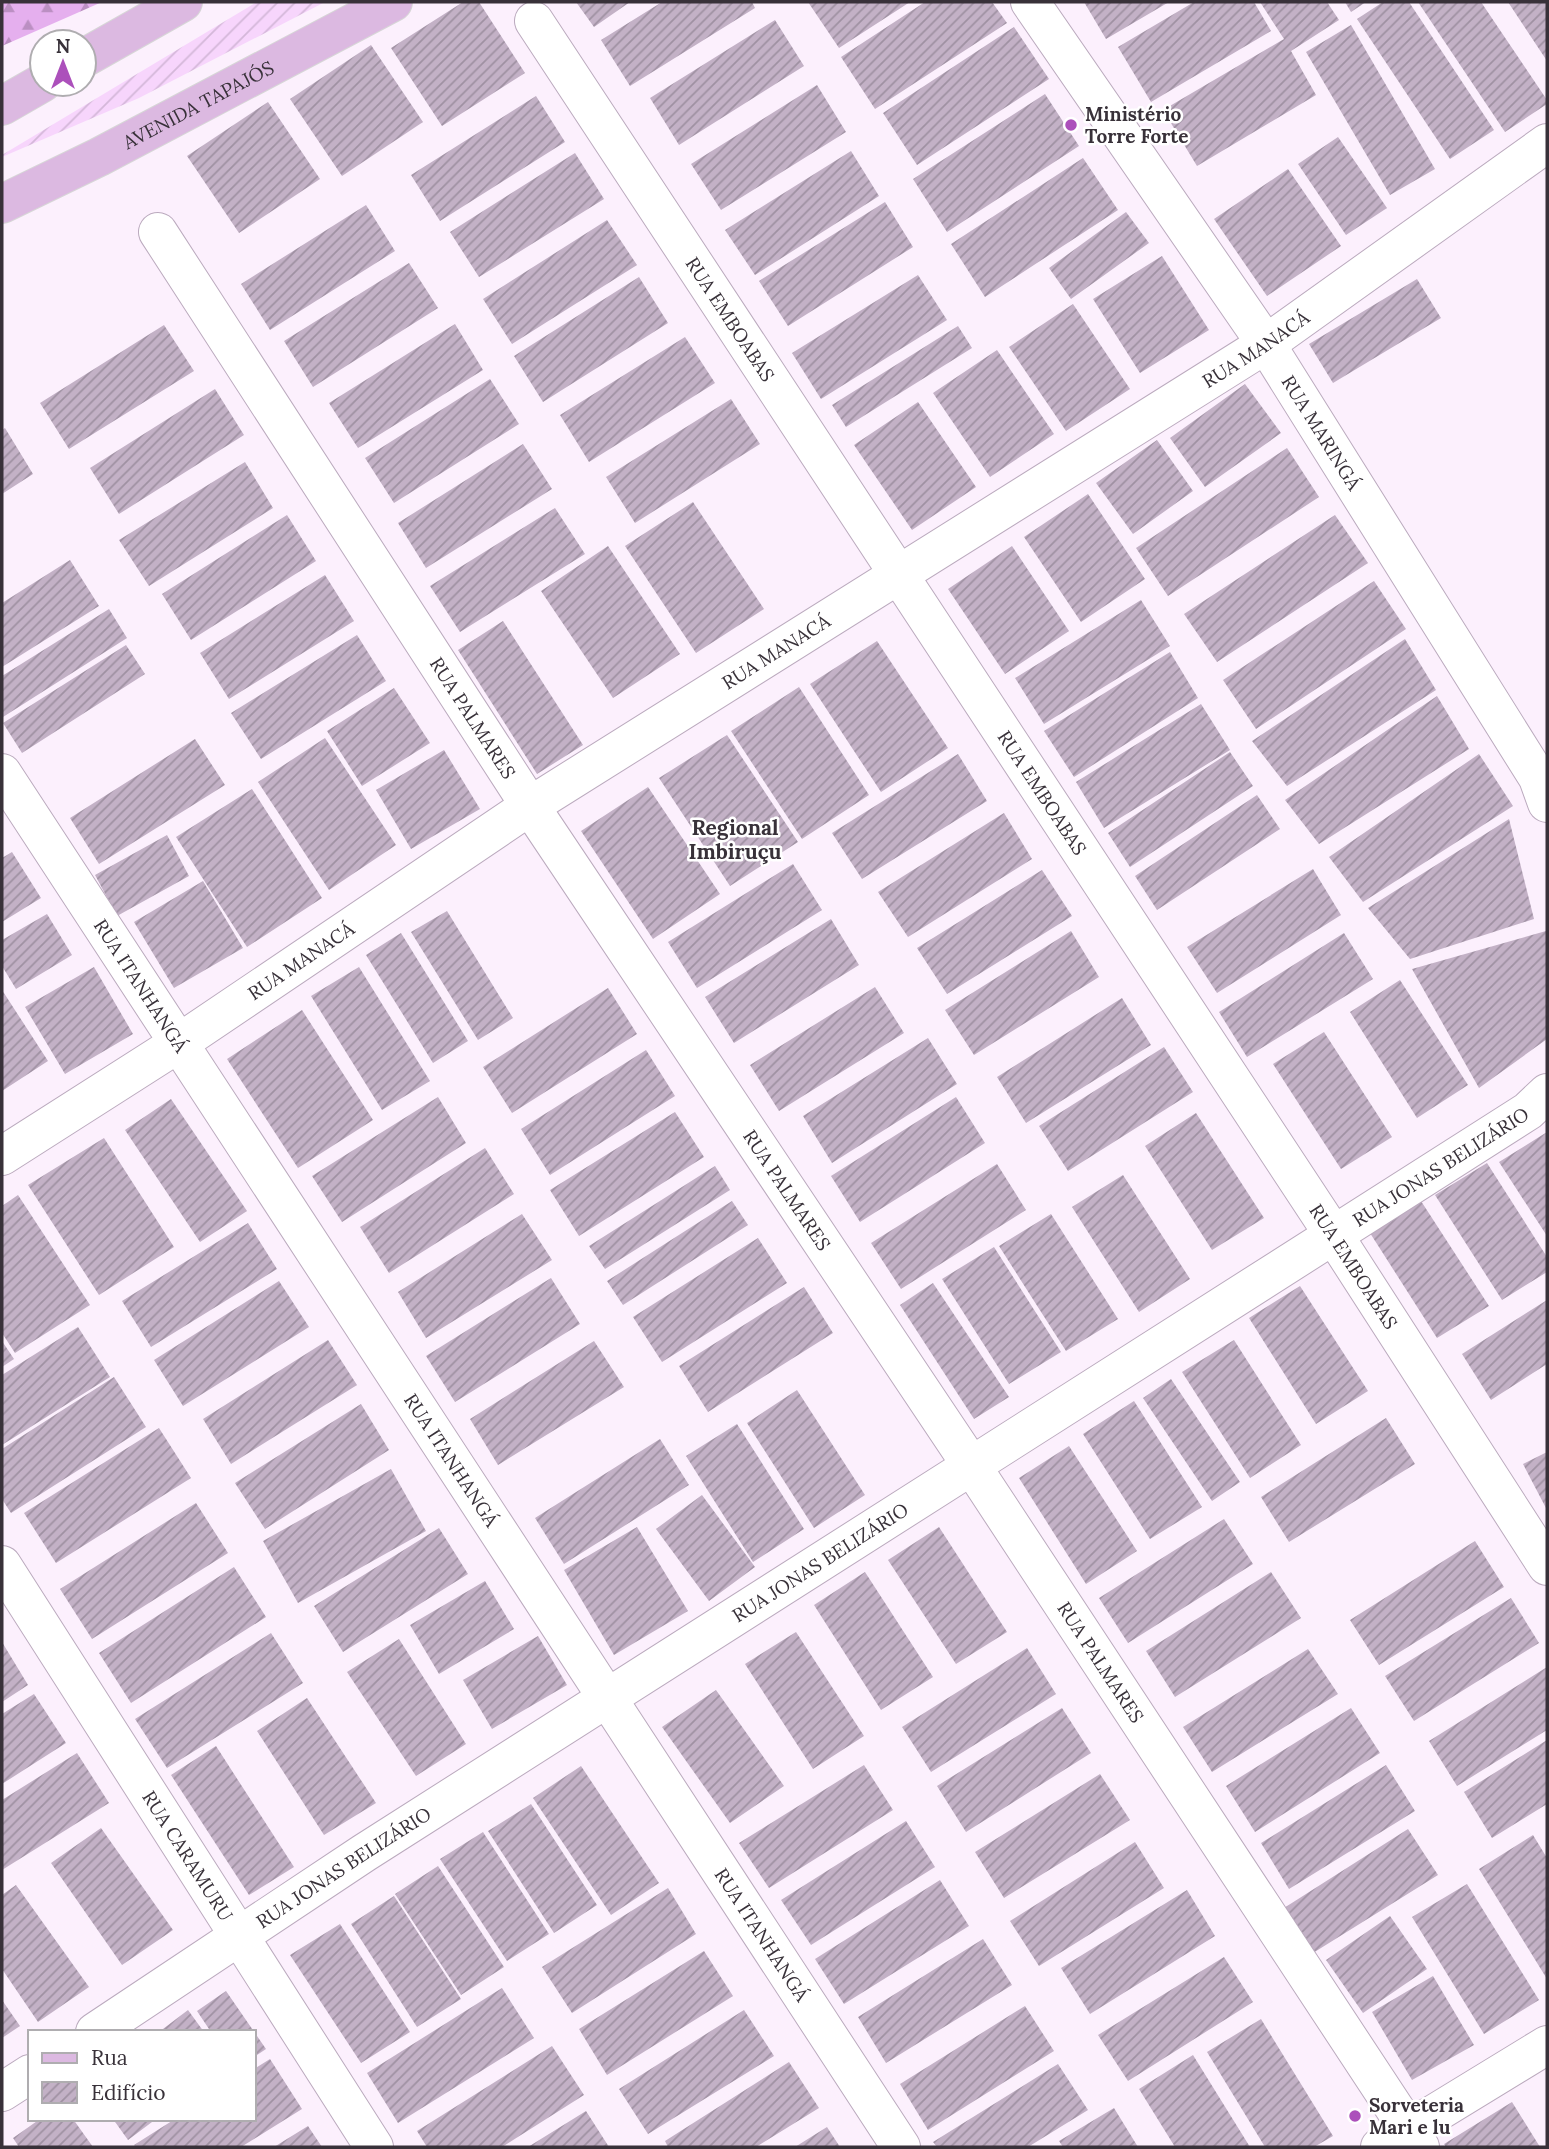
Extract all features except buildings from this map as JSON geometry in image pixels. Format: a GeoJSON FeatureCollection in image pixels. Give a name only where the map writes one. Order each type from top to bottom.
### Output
{"type":"FeatureCollection","features":[{"type":"Feature","properties":{"kind":"main road"},"geometry":{"type":"LineString","coordinates":[[98,50],[183,2]]}},
{"type":"Feature","properties":{"kind":"main road","name":"AVENIDA TAPAJÓS"},"geometry":{"type":"LineString","coordinates":[[2,204],[99,157],[394,2]]}},
{"type":"Feature","properties":{"kind":"main road"},"geometry":{"type":"LineString","coordinates":[[2,106],[28,90]]}},
{"type":"Feature","properties":{"kind":"street","name":"RUA MARINGÁ"},"geometry":{"type":"LineString","coordinates":[[1030,2],[1266,344],[1538,778],[1547,803]]}},
{"type":"Feature","properties":{"kind":"street","name":"RUA EMBOABAS"},"geometry":{"type":"LineString","coordinates":[[534,21],[1333,1234],[1547,1566]]}},
{"type":"Feature","properties":{"kind":"street","name":"RUA MANACÁ"},"geometry":{"type":"LineString","coordinates":[[2,1156],[179,1044],[530,806],[1266,344],[1547,142]]}},
{"type":"Feature","properties":{"kind":"street","name":"RUA PALMARES"},"geometry":{"type":"LineString","coordinates":[[158,232],[530,806],[971,1465],[1403,2141]]}},
{"type":"Feature","properties":{"kind":"street","name":"RUA ITANHANGÁ"},"geometry":{"type":"LineString","coordinates":[[2,773],[901,2147]]}},
{"type":"Feature","properties":{"kind":"street","name":"RUA JONAS BELIZÁRIO"},"geometry":{"type":"LineString","coordinates":[[97,2030],[364,1853],[1528,1111],[1547,1093]]}},
{"type":"Feature","properties":{"kind":"street","name":"RUA CARAMURU"},"geometry":{"type":"LineString","coordinates":[[2,1565],[374,2147]]}},
{"type":"Feature","properties":{"kind":"street"},"geometry":{"type":"LineString","coordinates":[[1403,2141],[1547,2045]]}},
{"type":"Feature","properties":{"kind":"street"},"geometry":{"type":"LineString","coordinates":[[2,2092],[28,2075]]}},
{"type":"Feature","properties":{"kind":"green space"},"geometry":{"type":"Polygon","coordinates":[[[2,2],[102,2],[43,28],[28,28],[28,35],[2,46],[2,2]]]}},
{"type":"Feature","properties":{"kind":"shaded area"},"geometry":{"type":"Polygon","coordinates":[[[257,2],[325,2],[139,98],[2,157],[257,2]]]}},
{"type":"Feature","properties":{"kind":"place","name":"Ministério Torre Forte"},"geometry":{"type":"Point","coordinates":[1071,125]}},
{"type":"Feature","properties":{"kind":"place","name":"Sorveteria Mari e lu"},"geometry":{"type":"Point","coordinates":[1355,2116]}},
{"type":"Feature","properties":{"kind":"district","name":"Regional Imbiruçu"},"geometry":{"type":"Point","coordinates":[735,840]}}]}
